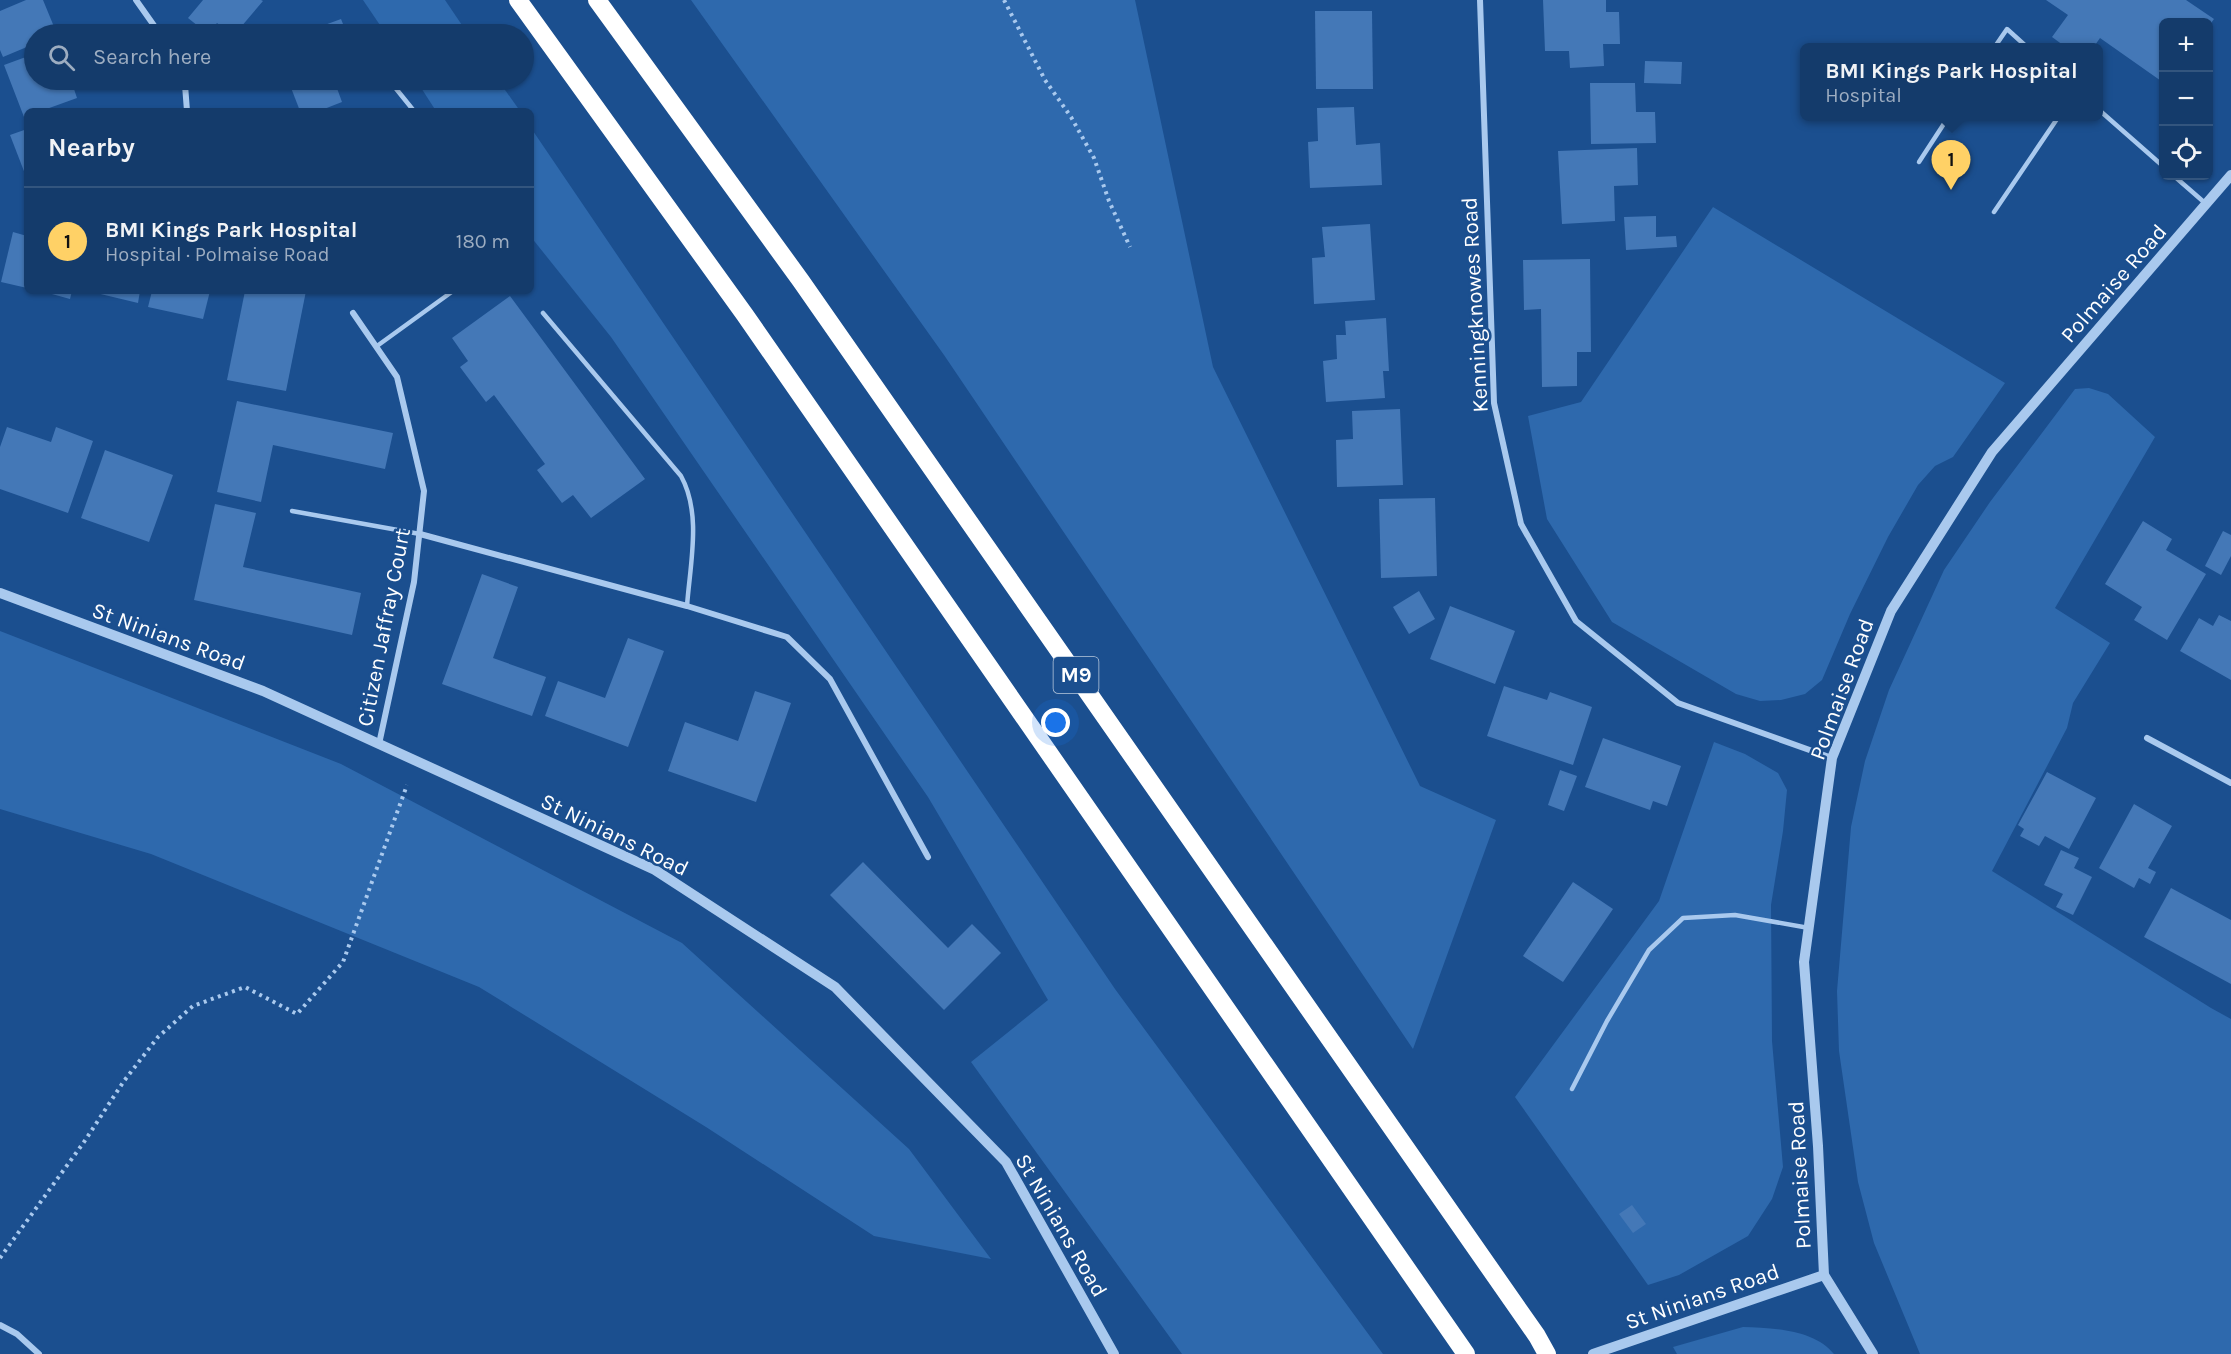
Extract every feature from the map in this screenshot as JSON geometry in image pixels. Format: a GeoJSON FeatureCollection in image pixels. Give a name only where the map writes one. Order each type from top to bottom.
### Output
{"type":"FeatureCollection","features":[{"type":"Feature","properties":{"kind":"highway"},"geometry":{"type":"LineString","coordinates":[[518,0],[745,315],[1466,1354]]}},
{"type":"Feature","properties":{"kind":"highway","name":"M9"},"geometry":{"type":"LineString","coordinates":[[597,0],[801,281],[1523,1316],[1547,1354]]}},
{"type":"Feature","properties":{"kind":"street"},"geometry":{"type":"LineString","coordinates":[[136,0],[153,24]]}},
{"type":"Feature","properties":{"kind":"street","name":"Kenningknowes Road"},"geometry":{"type":"LineString","coordinates":[[1480,0],[1494,403],[1521,524],[1576,621],[1678,704],[1832,758]]}},
{"type":"Feature","properties":{"kind":"street"},"geometry":{"type":"LineString","coordinates":[[185,90],[187,108]]}},
{"type":"Feature","properties":{"kind":"street","name":"Polmaise Road"},"geometry":{"type":"LineString","coordinates":[[1873,1354],[1824,1275],[1818,1146],[1804,962],[1832,758],[1891,611],[1992,452],[2231,175]]}},
{"type":"Feature","properties":{"kind":"street","name":"Citizen Jaffray Court"},"geometry":{"type":"LineString","coordinates":[[353,313],[398,377],[424,491],[414,582],[378,744]]}},
{"type":"Feature","properties":{"kind":"street"},"geometry":{"type":"LineString","coordinates":[[420,534],[687,606],[787,637],[830,679],[928,857]]}},
{"type":"Feature","properties":{"kind":"street","name":"St Ninians Road"},"geometry":{"type":"LineString","coordinates":[[0,593],[263,691],[655,870],[835,987],[1006,1162],[1114,1354]]}},
{"type":"Feature","properties":{"kind":"street"},"geometry":{"type":"LineString","coordinates":[[2147,738],[2231,783]]}},
{"type":"Feature","properties":{"kind":"street","name":"St Ninians Road"},"geometry":{"type":"LineString","coordinates":[[1593,1354],[1824,1275]]}},
{"type":"Feature","properties":{"kind":"street"},"geometry":{"type":"LineString","coordinates":[[0,1325],[17,1334],[39,1354]]}},
{"type":"Feature","properties":{"kind":"lane"},"geometry":{"type":"LineString","coordinates":[[1997,43],[2007,28],[2023,43]]}},
{"type":"Feature","properties":{"kind":"lane"},"geometry":{"type":"LineString","coordinates":[[397,90],[412,108]]}},
{"type":"Feature","properties":{"kind":"lane"},"geometry":{"type":"LineString","coordinates":[[2103,113],[2159,163]]}},
{"type":"Feature","properties":{"kind":"lane"},"geometry":{"type":"LineString","coordinates":[[1919,162],[1946,121]]}},
{"type":"Feature","properties":{"kind":"lane"},"geometry":{"type":"LineString","coordinates":[[1994,212],[2056,121]]}},
{"type":"Feature","properties":{"kind":"lane"},"geometry":{"type":"LineString","coordinates":[[2179,180],[2207,204]]}},
{"type":"Feature","properties":{"kind":"lane"},"geometry":{"type":"LineString","coordinates":[[377,346],[449,294]]}},
{"type":"Feature","properties":{"kind":"lane"},"geometry":{"type":"LineString","coordinates":[[543,313],[681,476],[689,491],[693,519],[687,606]]}},
{"type":"Feature","properties":{"kind":"lane"},"geometry":{"type":"LineString","coordinates":[[292,511],[420,534]]}},
{"type":"Feature","properties":{"kind":"lane"},"geometry":{"type":"LineString","coordinates":[[1572,1089],[1607,1021],[1649,950],[1683,918],[1735,915],[1809,928]]}},
{"type":"Feature","properties":{"kind":"path"},"geometry":{"type":"LineString","coordinates":[[1004,0],[1045,80],[1071,117],[1094,158],[1109,201],[1130,248]]}},
{"type":"Feature","properties":{"kind":"path"},"geometry":{"type":"LineString","coordinates":[[0,1258],[79,1150],[124,1081],[158,1037],[193,1006],[244,987],[297,1014],[343,962],[416,761]]}},
{"type":"Feature","properties":{"kind":"shaded area"},"geometry":{"type":"Polygon","coordinates":[[[363,0],[445,0],[461,24],[379,24],[363,0]]]}},
{"type":"Feature","properties":{"kind":"shaded area"},"geometry":{"type":"Polygon","coordinates":[[[691,0],[1135,0],[1213,367],[1420,786],[1496,820],[1413,1049],[944,355],[691,0]]]}},
{"type":"Feature","properties":{"kind":"shaded area"},"geometry":{"type":"Polygon","coordinates":[[[422,90],[505,90],[518,108],[434,108],[422,90]]]}},
{"type":"Feature","properties":{"kind":"shaded area"},"geometry":{"type":"Polygon","coordinates":[[[534,132],[1115,989],[1383,1354],[1182,1354],[971,1062],[1048,1000],[928,797],[611,337],[534,241],[534,132]]]}},
{"type":"Feature","properties":{"kind":"shaded area"},"geometry":{"type":"Polygon","coordinates":[[[1713,207],[2005,383],[1953,457],[1935,466],[1918,485],[1888,537],[1850,614],[1822,680],[1805,694],[1781,700],[1760,701],[1736,694],[1612,622],[1547,519],[1528,416],[1581,402],[1713,207]]]}},
{"type":"Feature","properties":{"kind":"shaded area"},"geometry":{"type":"Polygon","coordinates":[[[2089,388],[2108,394],[2155,437],[2055,608],[2110,643],[2073,703],[2067,728],[1992,871],[2231,1019],[2231,1354],[1920,1354],[1874,1243],[1858,1182],[1839,1051],[1837,991],[1851,827],[1865,761],[1889,690],[1944,570],[1990,502],[2075,389],[2089,388]]]}},
{"type":"Feature","properties":{"kind":"shaded area"},"geometry":{"type":"Polygon","coordinates":[[[0,631],[341,764],[682,943],[909,1149],[991,1259],[874,1236],[706,1127],[479,987],[151,854],[0,809],[0,631]]]}},
{"type":"Feature","properties":{"kind":"shaded area"},"geometry":{"type":"Polygon","coordinates":[[[1714,742],[1745,754],[1778,773],[1787,790],[1771,905],[1772,1041],[1783,1167],[1772,1199],[1748,1236],[1679,1275],[1648,1285],[1515,1097],[1659,901],[1714,742]]]}},
{"type":"Feature","properties":{"kind":"shaded area"},"geometry":{"type":"Polygon","coordinates":[[[1743,1327],[1779,1329],[1804,1335],[1815,1339],[1834,1354],[1677,1354],[1673,1347],[1743,1327]]]}},
{"type":"Feature","properties":{"kind":"building"},"geometry":{"type":"Polygon","coordinates":[[[26,0],[43,0],[53,24],[24,24],[24,48],[3,57],[0,50],[0,11],[26,0]]]}},
{"type":"Feature","properties":{"kind":"building"},"geometry":{"type":"Polygon","coordinates":[[[203,0],[263,1],[243,24],[196,24],[188,18],[203,0]]]}},
{"type":"Feature","properties":{"kind":"building"},"geometry":{"type":"Polygon","coordinates":[[[1543,0],[1606,0],[1606,12],[1619,12],[1620,44],[1603,44],[1604,66],[1570,68],[1569,51],[1545,51],[1543,0]]]}},
{"type":"Feature","properties":{"kind":"building"},"geometry":{"type":"Polygon","coordinates":[[[2046,0],[2186,0],[2213,18],[2159,18],[2159,79],[2100,38],[2096,43],[2060,43],[2052,37],[2068,15],[2046,0]]]}},
{"type":"Feature","properties":{"kind":"building"},"geometry":{"type":"Polygon","coordinates":[[[1315,11],[1372,11],[1373,89],[1316,89],[1315,11]]]}},
{"type":"Feature","properties":{"kind":"building"},"geometry":{"type":"Polygon","coordinates":[[[341,19],[343,24],[327,24],[341,19]]]}},
{"type":"Feature","properties":{"kind":"building"},"geometry":{"type":"Polygon","coordinates":[[[24,58],[24,90],[74,90],[77,98],[49,108],[24,108],[24,117],[4,65],[24,58]]]}},
{"type":"Feature","properties":{"kind":"building"},"geometry":{"type":"Polygon","coordinates":[[[1645,61],[1682,62],[1681,84],[1644,83],[1645,61]]]}},
{"type":"Feature","properties":{"kind":"building"},"geometry":{"type":"Polygon","coordinates":[[[1590,83],[1635,83],[1636,112],[1655,112],[1656,143],[1591,144],[1590,83]]]}},
{"type":"Feature","properties":{"kind":"building"},"geometry":{"type":"Polygon","coordinates":[[[292,90],[338,90],[342,102],[327,108],[299,108],[292,90]]]}},
{"type":"Feature","properties":{"kind":"building"},"geometry":{"type":"Polygon","coordinates":[[[1354,107],[1356,145],[1380,143],[1382,185],[1310,188],[1308,142],[1318,141],[1317,108],[1354,107]]]}},
{"type":"Feature","properties":{"kind":"building"},"geometry":{"type":"Polygon","coordinates":[[[24,130],[24,171],[10,135],[24,130]]]}},
{"type":"Feature","properties":{"kind":"building"},"geometry":{"type":"Polygon","coordinates":[[[1637,148],[1638,185],[1614,186],[1615,221],[1562,224],[1558,151],[1637,148]]]}},
{"type":"Feature","properties":{"kind":"building"},"geometry":{"type":"Polygon","coordinates":[[[1656,216],[1656,237],[1676,236],[1677,247],[1626,250],[1624,217],[1656,216]]]}},
{"type":"Feature","properties":{"kind":"building"},"geometry":{"type":"Polygon","coordinates":[[[1370,224],[1375,300],[1314,304],[1312,258],[1325,257],[1322,227],[1370,224]]]}},
{"type":"Feature","properties":{"kind":"building"},"geometry":{"type":"Polygon","coordinates":[[[13,232],[24,235],[24,287],[1,282],[13,232]]]}},
{"type":"Feature","properties":{"kind":"building"},"geometry":{"type":"Polygon","coordinates":[[[1590,259],[1591,352],[1577,352],[1577,386],[1542,387],[1541,309],[1524,310],[1523,260],[1590,259]]]}},
{"type":"Feature","properties":{"kind":"building"},"geometry":{"type":"Polygon","coordinates":[[[52,294],[71,294],[70,299],[52,294]]]}},
{"type":"Feature","properties":{"kind":"building"},"geometry":{"type":"Polygon","coordinates":[[[100,294],[140,294],[138,303],[100,294]]]}},
{"type":"Feature","properties":{"kind":"building"},"geometry":{"type":"Polygon","coordinates":[[[151,294],[209,294],[203,319],[148,307],[151,294]]]}},
{"type":"Feature","properties":{"kind":"building"},"geometry":{"type":"Polygon","coordinates":[[[244,294],[305,294],[286,391],[227,380],[244,294]]]}},
{"type":"Feature","properties":{"kind":"building"},"geometry":{"type":"Polygon","coordinates":[[[510,296],[645,479],[591,518],[573,495],[562,503],[537,470],[545,464],[494,395],[486,402],[460,367],[468,361],[452,338],[510,296]]]}},
{"type":"Feature","properties":{"kind":"building"},"geometry":{"type":"Polygon","coordinates":[[[1386,318],[1389,371],[1383,371],[1385,398],[1326,402],[1323,361],[1337,359],[1336,335],[1346,335],[1345,321],[1386,318]]]}},
{"type":"Feature","properties":{"kind":"building"},"geometry":{"type":"Polygon","coordinates":[[[237,401],[393,433],[385,469],[273,445],[261,502],[217,492],[237,401]]]}},
{"type":"Feature","properties":{"kind":"building"},"geometry":{"type":"Polygon","coordinates":[[[1400,409],[1403,485],[1337,487],[1336,440],[1353,439],[1352,411],[1400,409]]]}},
{"type":"Feature","properties":{"kind":"building"},"geometry":{"type":"Polygon","coordinates":[[[7,427],[51,442],[56,427],[93,441],[68,513],[0,489],[0,447],[7,427]]]}},
{"type":"Feature","properties":{"kind":"building"},"geometry":{"type":"Polygon","coordinates":[[[105,450],[173,475],[149,542],[81,518],[105,450]]]}},
{"type":"Feature","properties":{"kind":"building"},"geometry":{"type":"Polygon","coordinates":[[[1435,498],[1437,576],[1381,578],[1379,499],[1435,498]]]}},
{"type":"Feature","properties":{"kind":"building"},"geometry":{"type":"Polygon","coordinates":[[[215,504],[256,513],[243,567],[361,593],[352,635],[194,600],[215,504]]]}},
{"type":"Feature","properties":{"kind":"building"},"geometry":{"type":"Polygon","coordinates":[[[2143,521],[2172,539],[2166,550],[2206,574],[2167,640],[2134,620],[2142,607],[2105,584],[2143,521]]]}},
{"type":"Feature","properties":{"kind":"building"},"geometry":{"type":"Polygon","coordinates":[[[2223,531],[2231,535],[2231,556],[2221,575],[2205,566],[2223,531]]]}},
{"type":"Feature","properties":{"kind":"building"},"geometry":{"type":"Polygon","coordinates":[[[482,574],[518,587],[493,658],[546,677],[532,716],[442,684],[482,574]]]}},
{"type":"Feature","properties":{"kind":"building"},"geometry":{"type":"Polygon","coordinates":[[[1419,591],[1435,619],[1409,634],[1393,607],[1419,591]]]}},
{"type":"Feature","properties":{"kind":"building"},"geometry":{"type":"Polygon","coordinates":[[[1450,606],[1515,631],[1495,684],[1430,659],[1450,606]]]}},
{"type":"Feature","properties":{"kind":"building"},"geometry":{"type":"Polygon","coordinates":[[[2219,615],[2231,621],[2231,680],[2180,651],[2199,618],[2213,626],[2219,615]]]}},
{"type":"Feature","properties":{"kind":"building"},"geometry":{"type":"Polygon","coordinates":[[[628,638],[664,651],[628,747],[545,716],[558,681],[605,698],[628,638]]]}},
{"type":"Feature","properties":{"kind":"building"},"geometry":{"type":"Polygon","coordinates":[[[1504,686],[1547,700],[1550,692],[1592,707],[1573,765],[1487,736],[1504,686]]]}},
{"type":"Feature","properties":{"kind":"building"},"geometry":{"type":"Polygon","coordinates":[[[755,691],[791,703],[756,802],[668,771],[685,722],[738,741],[755,691]]]}},
{"type":"Feature","properties":{"kind":"building"},"geometry":{"type":"Polygon","coordinates":[[[1603,738],[1681,766],[1667,806],[1653,801],[1650,810],[1585,787],[1603,738]]]}},
{"type":"Feature","properties":{"kind":"building"},"geometry":{"type":"Polygon","coordinates":[[[1560,770],[1577,776],[1564,811],[1548,805],[1560,770]]]}},
{"type":"Feature","properties":{"kind":"building"},"geometry":{"type":"Polygon","coordinates":[[[2047,772],[2096,798],[2069,849],[2045,836],[2039,846],[2020,836],[2024,829],[2018,825],[2047,772]]]}},
{"type":"Feature","properties":{"kind":"building"},"geometry":{"type":"Polygon","coordinates":[[[2134,804],[2172,826],[2148,868],[2156,872],[2150,884],[2139,878],[2134,888],[2099,868],[2134,804]]]}},
{"type":"Feature","properties":{"kind":"building"},"geometry":{"type":"Polygon","coordinates":[[[2061,850],[2079,858],[2074,868],[2092,877],[2073,915],[2056,907],[2063,894],[2044,885],[2061,850]]]}},
{"type":"Feature","properties":{"kind":"building"},"geometry":{"type":"Polygon","coordinates":[[[863,862],[948,948],[972,924],[1001,953],[944,1010],[830,895],[863,862]]]}},
{"type":"Feature","properties":{"kind":"building"},"geometry":{"type":"Polygon","coordinates":[[[1573,882],[1613,909],[1563,982],[1523,956],[1573,882]]]}},
{"type":"Feature","properties":{"kind":"building"},"geometry":{"type":"Polygon","coordinates":[[[2171,888],[2231,920],[2231,984],[2144,937],[2171,888]]]}},
{"type":"Feature","properties":{"kind":"building"},"geometry":{"type":"Polygon","coordinates":[[[1632,1205],[1646,1224],[1633,1233],[1619,1214],[1632,1205]]]}},
{"type":"Feature","properties":{"kind":"place","name":"BMI Kings Park Hospital"},"geometry":{"type":"Point","coordinates":[1951,190]}}]}
